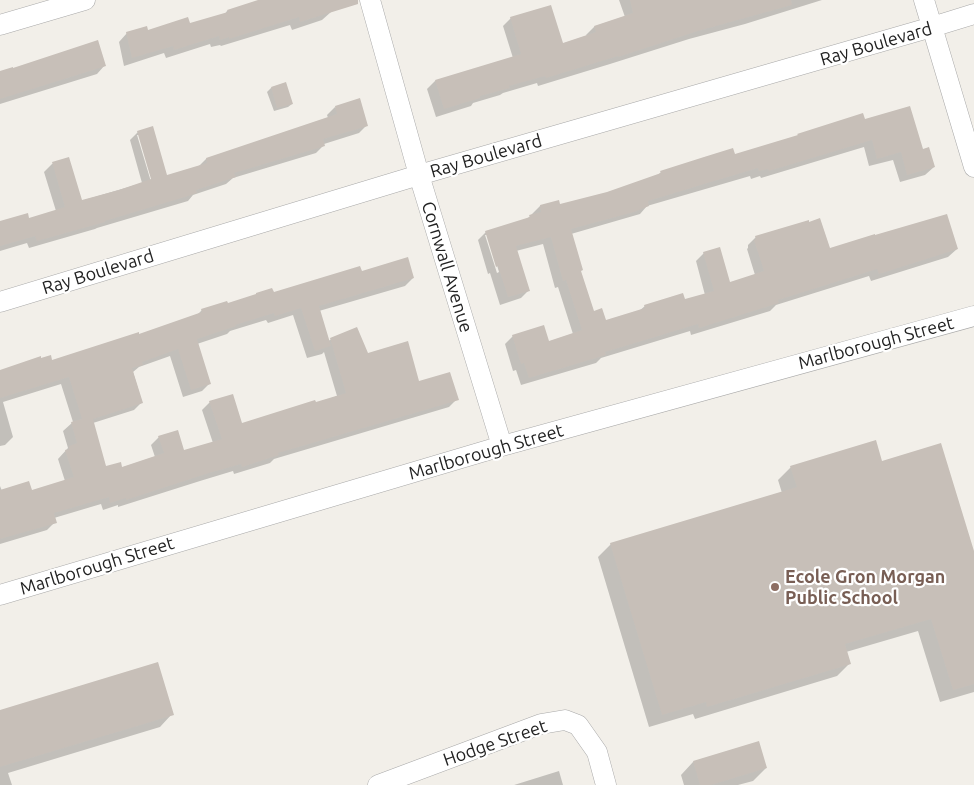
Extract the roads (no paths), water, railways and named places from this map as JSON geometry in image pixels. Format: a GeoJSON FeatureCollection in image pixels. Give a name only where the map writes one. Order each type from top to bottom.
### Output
{"type":"FeatureCollection","features":[{"type":"Feature","properties":{"kind":"street"},"geometry":{"type":"LineString","coordinates":[[0,25],[85,0]]}},
{"type":"Feature","properties":{"kind":"street","name":"Cornwall Avenue"},"geometry":{"type":"LineString","coordinates":[[370,0],[420,175],[502,446]]}},
{"type":"Feature","properties":{"kind":"street"},"geometry":{"type":"LineString","coordinates":[[924,0],[974,167]]}},
{"type":"Feature","properties":{"kind":"street","name":"Ray Boulevard"},"geometry":{"type":"LineString","coordinates":[[0,302],[420,175],[974,14]]}},
{"type":"Feature","properties":{"kind":"street","name":"Marlborough Street"},"geometry":{"type":"LineString","coordinates":[[0,595],[502,446],[974,316]]}},
{"type":"Feature","properties":{"kind":"street","name":"Hodge Street"},"geometry":{"type":"LineString","coordinates":[[378,785],[541,724],[565,720],[578,725],[598,752],[606,785]]}},
{"type":"Feature","properties":{"kind":"place","name":"Ecole Gron Morgan Public School"},"geometry":{"type":"Point","coordinates":[775,587]}}]}
